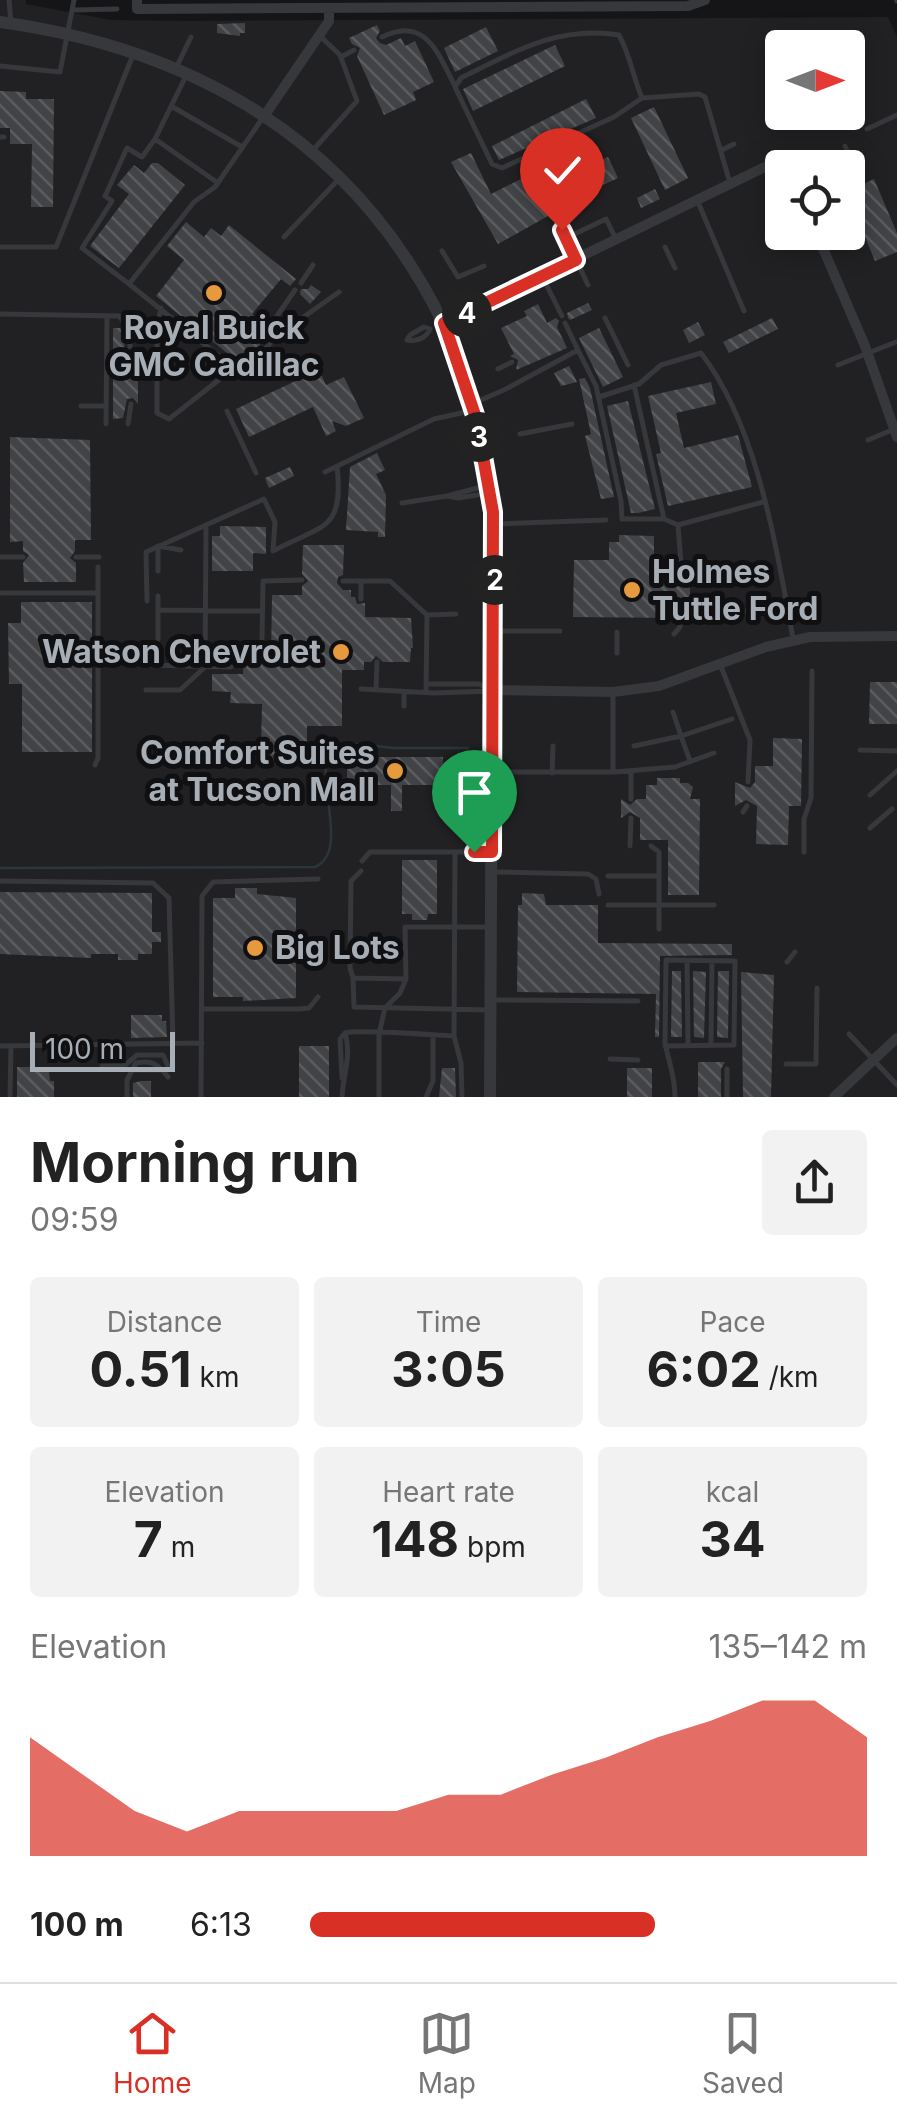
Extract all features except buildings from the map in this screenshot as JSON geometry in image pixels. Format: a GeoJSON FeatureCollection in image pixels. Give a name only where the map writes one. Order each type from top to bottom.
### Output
{"type":"FeatureCollection","features":[{"type":"Feature","properties":{"kind":"street"},"geometry":{"type":"LineString","coordinates":[[137,4],[329,8],[543,3],[688,6],[705,0]]}},
{"type":"Feature","properties":{"kind":"street"},"geometry":{"type":"LineString","coordinates":[[265,114],[328,20],[329,8]]}},
{"type":"Feature","properties":{"kind":"street"},"geometry":{"type":"LineString","coordinates":[[5,23],[70,34],[134,52],[182,71],[265,114],[366,205],[406,258],[444,323],[472,407],[494,524],[490,1097]]}},
{"type":"Feature","properties":{"kind":"street"},"geometry":{"type":"LineString","coordinates":[[444,323],[765,168]]}},
{"type":"Feature","properties":{"kind":"street"},"geometry":{"type":"LineString","coordinates":[[824,250],[868,352],[896,433]]}},
{"type":"Feature","properties":{"kind":"street"},"geometry":{"type":"LineString","coordinates":[[493,690],[613,692],[660,686],[766,647],[810,637],[897,636]]}},
{"type":"Feature","properties":{"kind":"street"},"geometry":{"type":"LineString","coordinates":[[834,1097],[897,1038]]}},
{"type":"Feature","properties":{"kind":"lane"},"geometry":{"type":"LineString","coordinates":[[5,23],[9,0]]}},
{"type":"Feature","properties":{"kind":"lane"},"geometry":{"type":"LineString","coordinates":[[0,66],[60,72],[74,0]]}},
{"type":"Feature","properties":{"kind":"lane"},"geometry":{"type":"LineString","coordinates":[[74,10],[117,9]]}},
{"type":"Feature","properties":{"kind":"lane"},"geometry":{"type":"LineString","coordinates":[[382,37],[396,31],[424,36],[432,42],[492,164],[502,168],[528,159],[614,117],[642,98],[677,94],[705,97],[731,186]]}},
{"type":"Feature","properties":{"kind":"lane"},"geometry":{"type":"LineString","coordinates":[[455,86],[461,78],[540,40],[605,32],[619,35],[642,98]]}},
{"type":"Feature","properties":{"kind":"lane"},"geometry":{"type":"LineString","coordinates":[[311,152],[356,101],[340,56],[334,46],[318,35]]}},
{"type":"Feature","properties":{"kind":"lane"},"geometry":{"type":"LineString","coordinates":[[191,38],[171,106],[154,140],[142,157],[127,148],[106,196],[112,201],[82,248],[244,372],[278,335],[340,292]]}},
{"type":"Feature","properties":{"kind":"lane"},"geometry":{"type":"LineString","coordinates":[[340,56],[354,50]]}},
{"type":"Feature","properties":{"kind":"lane"},"geometry":{"type":"LineString","coordinates":[[0,247],[56,247],[134,52]]}},
{"type":"Feature","properties":{"kind":"lane"},"geometry":{"type":"LineString","coordinates":[[171,106],[242,148]]}},
{"type":"Feature","properties":{"kind":"lane"},"geometry":{"type":"LineString","coordinates":[[128,284],[194,202],[218,183],[265,114]]}},
{"type":"Feature","properties":{"kind":"lane"},"geometry":{"type":"LineString","coordinates":[[867,129],[897,115]]}},
{"type":"Feature","properties":{"kind":"lane"},"geometry":{"type":"LineString","coordinates":[[154,140],[218,183]]}},
{"type":"Feature","properties":{"kind":"lane"},"geometry":{"type":"LineString","coordinates":[[722,150],[734,144]]}},
{"type":"Feature","properties":{"kind":"lane"},"geometry":{"type":"LineString","coordinates":[[845,146],[847,150]]}},
{"type":"Feature","properties":{"kind":"lane"},"geometry":{"type":"LineString","coordinates":[[528,159],[542,187]]}},
{"type":"Feature","properties":{"kind":"lane"},"geometry":{"type":"LineString","coordinates":[[284,238],[339,178]]}},
{"type":"Feature","properties":{"kind":"lane"},"geometry":{"type":"LineString","coordinates":[[698,202],[744,311]]}},
{"type":"Feature","properties":{"kind":"lane"},"geometry":{"type":"LineString","coordinates":[[554,213],[588,285]]}},
{"type":"Feature","properties":{"kind":"lane"},"geometry":{"type":"LineString","coordinates":[[566,238],[606,219],[617,241]]}},
{"type":"Feature","properties":{"kind":"lane"},"geometry":{"type":"LineString","coordinates":[[665,248],[675,268]]}},
{"type":"Feature","properties":{"kind":"lane"},"geometry":{"type":"LineString","coordinates":[[442,251],[458,277],[484,266]]}},
{"type":"Feature","properties":{"kind":"lane"},"geometry":{"type":"LineString","coordinates":[[301,283],[313,265]]}},
{"type":"Feature","properties":{"kind":"lane"},"geometry":{"type":"LineString","coordinates":[[542,276],[598,397],[622,502],[622,519],[664,519],[678,525],[763,502]]}},
{"type":"Feature","properties":{"kind":"lane"},"geometry":{"type":"LineString","coordinates":[[277,316],[295,290]]}},
{"type":"Feature","properties":{"kind":"lane"},"geometry":{"type":"LineString","coordinates":[[161,308],[157,328],[157,413],[169,419],[234,368]]}},
{"type":"Feature","properties":{"kind":"lane"},"geometry":{"type":"LineString","coordinates":[[0,314],[119,316],[130,330],[130,367]]}},
{"type":"Feature","properties":{"kind":"lane"},"geometry":{"type":"LineString","coordinates":[[106,316],[106,424]]}},
{"type":"Feature","properties":{"kind":"lane"},"geometry":{"type":"LineString","coordinates":[[605,318],[628,365]]}},
{"type":"Feature","properties":{"kind":"lane"},"geometry":{"type":"LineString","coordinates":[[430,329],[444,323]]}},
{"type":"Feature","properties":{"kind":"lane"},"geometry":{"type":"LineString","coordinates":[[562,337],[570,333]]}},
{"type":"Feature","properties":{"kind":"lane"},"geometry":{"type":"LineString","coordinates":[[838,365],[896,342]]}},
{"type":"Feature","properties":{"kind":"lane"},"geometry":{"type":"LineString","coordinates":[[324,472],[434,420],[472,407],[576,351]]}},
{"type":"Feature","properties":{"kind":"lane"},"geometry":{"type":"LineString","coordinates":[[598,397],[634,386],[662,365],[701,354],[719,378],[749,443],[794,641]]}},
{"type":"Feature","properties":{"kind":"lane"},"geometry":{"type":"LineString","coordinates":[[498,369],[512,362]]}},
{"type":"Feature","properties":{"kind":"lane"},"geometry":{"type":"LineString","coordinates":[[634,386],[664,519]]}},
{"type":"Feature","properties":{"kind":"lane"},"geometry":{"type":"LineString","coordinates":[[128,424],[131,404]]}},
{"type":"Feature","properties":{"kind":"lane"},"geometry":{"type":"LineString","coordinates":[[81,406],[106,406]]}},
{"type":"Feature","properties":{"kind":"lane"},"geometry":{"type":"LineString","coordinates":[[227,411],[256,474]]}},
{"type":"Feature","properties":{"kind":"lane"},"geometry":{"type":"LineString","coordinates":[[520,434],[572,424]]}},
{"type":"Feature","properties":{"kind":"lane"},"geometry":{"type":"LineString","coordinates":[[868,440],[896,433]]}},
{"type":"Feature","properties":{"kind":"lane"},"geometry":{"type":"LineString","coordinates":[[147,601],[146,552],[264,499],[275,522],[273,551],[335,516],[339,504],[336,466]]}},
{"type":"Feature","properties":{"kind":"lane"},"geometry":{"type":"LineString","coordinates":[[402,503],[458,498],[489,489]]}},
{"type":"Feature","properties":{"kind":"lane"},"geometry":{"type":"LineString","coordinates":[[494,524],[606,520]]}},
{"type":"Feature","properties":{"kind":"lane"},"geometry":{"type":"LineString","coordinates":[[146,690],[180,690],[205,668],[206,525]]}},
{"type":"Feature","properties":{"kind":"lane"},"geometry":{"type":"LineString","coordinates":[[678,525],[681,564]]}},
{"type":"Feature","properties":{"kind":"lane"},"geometry":{"type":"LineString","coordinates":[[195,543],[206,538]]}},
{"type":"Feature","properties":{"kind":"lane"},"geometry":{"type":"LineString","coordinates":[[158,546],[182,550]]}},
{"type":"Feature","properties":{"kind":"lane"},"geometry":{"type":"LineString","coordinates":[[158,546],[158,571]]}},
{"type":"Feature","properties":{"kind":"lane"},"geometry":{"type":"LineString","coordinates":[[0,556],[24,556]]}},
{"type":"Feature","properties":{"kind":"lane"},"geometry":{"type":"LineString","coordinates":[[76,557],[98,557]]}},
{"type":"Feature","properties":{"kind":"lane"},"geometry":{"type":"LineString","coordinates":[[95,766],[98,568]]}},
{"type":"Feature","properties":{"kind":"lane"},"geometry":{"type":"LineString","coordinates":[[262,640],[263,582],[302,580]]}},
{"type":"Feature","properties":{"kind":"lane"},"geometry":{"type":"LineString","coordinates":[[343,582],[390,581],[427,615],[456,614]]}},
{"type":"Feature","properties":{"kind":"lane"},"geometry":{"type":"LineString","coordinates":[[360,582],[360,600]]}},
{"type":"Feature","properties":{"kind":"lane"},"geometry":{"type":"LineString","coordinates":[[1,592],[98,592]]}},
{"type":"Feature","properties":{"kind":"lane"},"geometry":{"type":"LineString","coordinates":[[158,596],[158,639]]}},
{"type":"Feature","properties":{"kind":"lane"},"geometry":{"type":"LineString","coordinates":[[709,621],[786,600]]}},
{"type":"Feature","properties":{"kind":"lane"},"geometry":{"type":"LineString","coordinates":[[158,610],[262,611]]}},
{"type":"Feature","properties":{"kind":"lane"},"geometry":{"type":"LineString","coordinates":[[426,693],[427,615]]}},
{"type":"Feature","properties":{"kind":"lane"},"geometry":{"type":"LineString","coordinates":[[674,634],[681,618]]}},
{"type":"Feature","properties":{"kind":"lane"},"geometry":{"type":"LineString","coordinates":[[494,631],[560,630]]}},
{"type":"Feature","properties":{"kind":"lane"},"geometry":{"type":"LineString","coordinates":[[616,653],[617,632]]}},
{"type":"Feature","properties":{"kind":"lane"},"geometry":{"type":"LineString","coordinates":[[377,662],[382,689]]}},
{"type":"Feature","properties":{"kind":"lane"},"geometry":{"type":"LineString","coordinates":[[720,664],[750,740],[748,782]]}},
{"type":"Feature","properties":{"kind":"lane"},"geometry":{"type":"LineString","coordinates":[[146,666],[231,667]]}},
{"type":"Feature","properties":{"kind":"lane"},"geometry":{"type":"LineString","coordinates":[[428,669],[436,680],[452,684]]}},
{"type":"Feature","properties":{"kind":"lane"},"geometry":{"type":"LineString","coordinates":[[804,852],[804,819],[811,798],[812,670]]}},
{"type":"Feature","properties":{"kind":"lane"},"geometry":{"type":"LineString","coordinates":[[427,684],[479,684],[493,690]]}},
{"type":"Feature","properties":{"kind":"lane"},"geometry":{"type":"LineString","coordinates":[[360,689],[426,693],[493,690]]}},
{"type":"Feature","properties":{"kind":"lane"},"geometry":{"type":"LineString","coordinates":[[404,692],[404,706]]}},
{"type":"Feature","properties":{"kind":"lane"},"geometry":{"type":"LineString","coordinates":[[613,692],[614,772]]}},
{"type":"Feature","properties":{"kind":"lane"},"geometry":{"type":"LineString","coordinates":[[673,712],[690,761]]}},
{"type":"Feature","properties":{"kind":"lane"},"geometry":{"type":"LineString","coordinates":[[634,746],[681,736],[732,718]]}},
{"type":"Feature","properties":{"kind":"lane"},"geometry":{"type":"LineString","coordinates":[[552,772],[553,746]]}},
{"type":"Feature","properties":{"kind":"lane"},"geometry":{"type":"LineString","coordinates":[[860,750],[897,751]]}},
{"type":"Feature","properties":{"kind":"lane"},"geometry":{"type":"LineString","coordinates":[[492,772],[631,772],[674,767],[714,754]]}},
{"type":"Feature","properties":{"kind":"lane"},"geometry":{"type":"LineString","coordinates":[[870,795],[897,771]]}},
{"type":"Feature","properties":{"kind":"lane"},"geometry":{"type":"LineString","coordinates":[[630,799],[631,772]]}},
{"type":"Feature","properties":{"kind":"lane"},"geometry":{"type":"LineString","coordinates":[[870,828],[892,808]]}},
{"type":"Feature","properties":{"kind":"lane"},"geometry":{"type":"LineString","coordinates":[[630,818],[630,846]]}},
{"type":"Feature","properties":{"kind":"lane"},"geometry":{"type":"LineString","coordinates":[[651,846],[659,852],[659,929]]}},
{"type":"Feature","properties":{"kind":"lane"},"geometry":{"type":"LineString","coordinates":[[362,861],[370,852],[492,852]]}},
{"type":"Feature","properties":{"kind":"lane"},"geometry":{"type":"LineString","coordinates":[[455,852],[454,1036],[461,1063],[462,1097]]}},
{"type":"Feature","properties":{"kind":"lane"},"geometry":{"type":"LineString","coordinates":[[361,871],[352,881],[350,968],[354,1007],[454,1010],[491,1005],[638,1001]]}},
{"type":"Feature","properties":{"kind":"lane"},"geometry":{"type":"LineString","coordinates":[[492,872],[588,874],[596,879],[599,894]]}},
{"type":"Feature","properties":{"kind":"lane"},"geometry":{"type":"LineString","coordinates":[[608,876],[659,876]]}},
{"type":"Feature","properties":{"kind":"lane"},"geometry":{"type":"LineString","coordinates":[[201,1097],[202,896],[206,887],[213,882],[318,879]]}},
{"type":"Feature","properties":{"kind":"lane"},"geometry":{"type":"LineString","coordinates":[[0,881],[154,883],[170,898],[173,1044]]}},
{"type":"Feature","properties":{"kind":"lane"},"geometry":{"type":"LineString","coordinates":[[608,905],[714,905]]}},
{"type":"Feature","properties":{"kind":"lane"},"geometry":{"type":"LineString","coordinates":[[378,1097],[379,1034],[385,1008],[406,980],[405,927],[491,927]]}},
{"type":"Feature","properties":{"kind":"lane"},"geometry":{"type":"LineString","coordinates":[[787,962],[795,952]]}},
{"type":"Feature","properties":{"kind":"lane"},"geometry":{"type":"LineString","coordinates":[[666,1046],[734,1045],[735,961],[666,960],[666,1046],[675,1074],[675,1097]]}},
{"type":"Feature","properties":{"kind":"lane"},"geometry":{"type":"LineString","coordinates":[[688,960],[688,1046]]}},
{"type":"Feature","properties":{"kind":"lane"},"geometry":{"type":"LineString","coordinates":[[711,1046],[712,961]]}},
{"type":"Feature","properties":{"kind":"lane"},"geometry":{"type":"LineString","coordinates":[[354,978],[406,980]]}},
{"type":"Feature","properties":{"kind":"lane"},"geometry":{"type":"LineString","coordinates":[[786,1064],[816,1064],[817,988]]}},
{"type":"Feature","properties":{"kind":"lane"},"geometry":{"type":"LineString","coordinates":[[202,1010],[309,1008],[318,997]]}},
{"type":"Feature","properties":{"kind":"lane"},"geometry":{"type":"LineString","coordinates":[[342,1097],[342,1081],[347,1071],[345,1033],[353,1030],[454,1036]]}},
{"type":"Feature","properties":{"kind":"lane"},"geometry":{"type":"LineString","coordinates":[[849,1034],[897,1085]]}},
{"type":"Feature","properties":{"kind":"lane"},"geometry":{"type":"LineString","coordinates":[[426,1097],[433,1081],[433,1036]]}},
{"type":"Feature","properties":{"kind":"lane"},"geometry":{"type":"LineString","coordinates":[[0,1046],[202,1043]]}},
{"type":"Feature","properties":{"kind":"lane"},"geometry":{"type":"LineString","coordinates":[[10,1097],[11,1046]]}},
{"type":"Feature","properties":{"kind":"lane"},"geometry":{"type":"LineString","coordinates":[[102,1066],[124,1066],[136,1056],[163,1055],[168,1077]]}},
{"type":"Feature","properties":{"kind":"lane"},"geometry":{"type":"LineString","coordinates":[[610,1059],[638,1060]]}},
{"type":"Feature","properties":{"kind":"lane"},"geometry":{"type":"LineString","coordinates":[[127,1097],[128,1080],[136,1063],[150,1060],[165,1068]]}},
{"type":"Feature","properties":{"kind":"lane"},"geometry":{"type":"LineString","coordinates":[[727,1069],[727,1097]]}},
{"type":"Feature","properties":{"kind":"shaded area"},"geometry":{"type":"Polygon","coordinates":[[[0,0],[26,0],[26,4],[111,20],[888,17],[897,37],[897,1097],[0,1097],[0,0]]]}},
{"type":"Feature","properties":{"kind":"waterway"},"geometry":{"type":"LineString","coordinates":[[0,868],[315,867],[325,858],[330,845],[326,775],[332,747],[346,743],[394,748],[468,748]]}},
{"type":"Feature","properties":{"kind":"place","name":"Royal Buick GMC Cadillac"},"geometry":{"type":"Point","coordinates":[214,293]}},
{"type":"Feature","properties":{"kind":"place","name":"Holmes Tuttle Ford"},"geometry":{"type":"Point","coordinates":[632,590]}},
{"type":"Feature","properties":{"kind":"place","name":"Watson Chevrolet"},"geometry":{"type":"Point","coordinates":[341,652]}},
{"type":"Feature","properties":{"kind":"place","name":"Comfort Suites at Tucson Mall"},"geometry":{"type":"Point","coordinates":[395,771]}},
{"type":"Feature","properties":{"kind":"place","name":"Big Lots"},"geometry":{"type":"Point","coordinates":[255,948]}},
{"type":"Feature","properties":{"kind":"route"},"geometry":{"type":"LineString","coordinates":[[474,852],[492,852],[493,512],[476,418],[444,323],[576,260],[562,230]]}}]}
